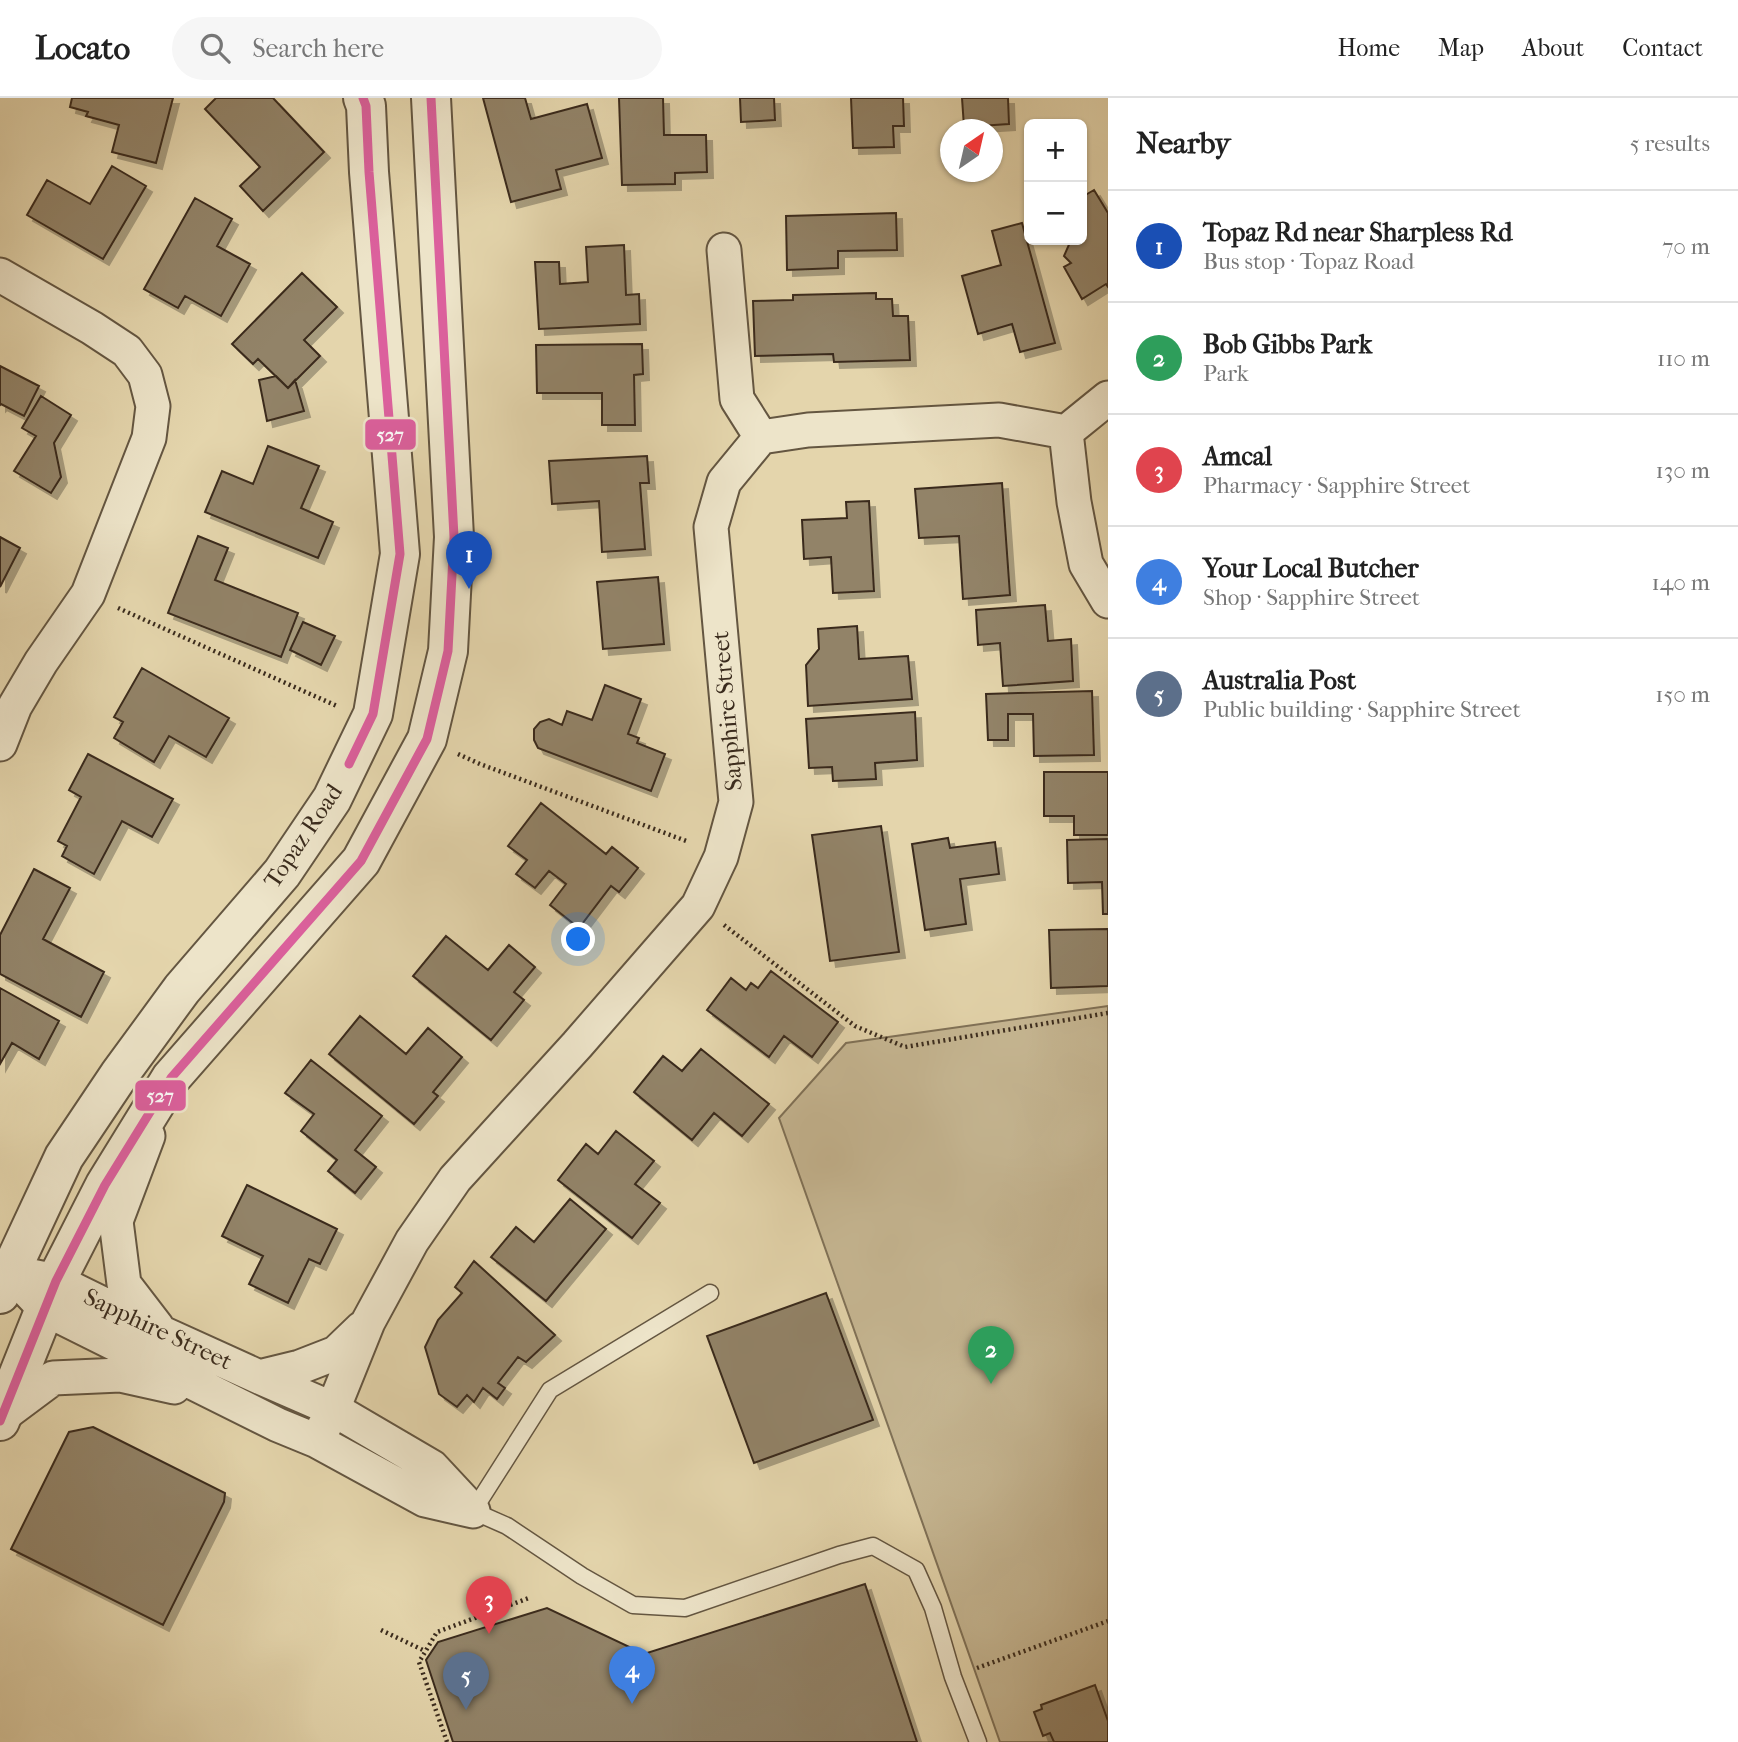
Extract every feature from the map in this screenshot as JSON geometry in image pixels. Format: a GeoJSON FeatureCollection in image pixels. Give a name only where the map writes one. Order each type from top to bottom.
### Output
{"type":"FeatureCollection","features":[{"type":"Feature","properties":{"kind":"street","name":"Topaz Road"},"geometry":{"type":"LineString","coordinates":[[5,1283],[64,1157],[119,1075],[182,989],[282,873],[332,799],[373,713],[400,554],[366,106],[363,98]]}},
{"type":"Feature","properties":{"kind":"street"},"geometry":{"type":"LineString","coordinates":[[1,1418],[50,1295],[105,1185],[171,1078],[361,862],[427,739],[448,651],[454,537],[431,98]]}},
{"type":"Feature","properties":{"kind":"street"},"geometry":{"type":"LineString","coordinates":[[724,250],[737,399],[761,437],[808,430],[999,420],[1066,432],[1108,398]]}},
{"type":"Feature","properties":{"kind":"street"},"geometry":{"type":"LineString","coordinates":[[0,275],[127,351],[145,375],[153,406],[149,438],[88,594],[15,706],[0,744]]}},
{"type":"Feature","properties":{"kind":"street"},"geometry":{"type":"LineString","coordinates":[[1066,432],[1074,502],[1086,564],[1108,601]]}},
{"type":"Feature","properties":{"kind":"street","name":"Sapphire Street"},"geometry":{"type":"LineString","coordinates":[[317,1441],[333,1409],[368,1322],[412,1241],[456,1179],[698,906],[721,857],[736,802],[711,527],[724,482],[761,437]]}},
{"type":"Feature","properties":{"kind":"street"},"geometry":{"type":"LineString","coordinates":[[160,1332],[124,1284],[116,1221],[171,1078]]}},
{"type":"Feature","properties":{"kind":"street","name":"Sapphire Street"},"geometry":{"type":"LineString","coordinates":[[5,1283],[50,1295],[160,1332],[333,1409],[432,1467],[473,1511]]}},
{"type":"Feature","properties":{"kind":"street","name":"Sapphire Street"},"geometry":{"type":"LineString","coordinates":[[50,1295],[221,1397],[317,1441],[425,1500],[473,1511]]}},
{"type":"Feature","properties":{"kind":"street","name":"Sapphire Street"},"geometry":{"type":"LineString","coordinates":[[259,1377],[300,1367],[336,1353],[368,1322]]}},
{"type":"Feature","properties":{"kind":"street","name":"Sapphire Street"},"geometry":{"type":"LineString","coordinates":[[1,1418],[53,1378],[120,1375],[221,1397]]}},
{"type":"Feature","properties":{"kind":"lane"},"geometry":{"type":"LineString","coordinates":[[710,1293],[550,1390],[473,1511],[507,1526],[582,1576],[633,1605],[685,1608],[839,1555],[873,1546],[916,1570],[933,1608],[953,1677],[978,1742]]}},
{"type":"Feature","properties":{"kind":"path"},"geometry":{"type":"LineString","coordinates":[[88,594],[338,706],[373,713]]}},
{"type":"Feature","properties":{"kind":"path"},"geometry":{"type":"LineString","coordinates":[[427,739],[480,764],[675,836],[721,857]]}},
{"type":"Feature","properties":{"kind":"path"},"geometry":{"type":"LineString","coordinates":[[698,906],[855,1026],[905,1046],[1108,1013]]}},
{"type":"Feature","properties":{"kind":"path"},"geometry":{"type":"LineString","coordinates":[[447,1742],[419,1662],[425,1651],[437,1632],[529,1598]]}},
{"type":"Feature","properties":{"kind":"path"},"geometry":{"type":"LineString","coordinates":[[953,1677],[1108,1621]]}},
{"type":"Feature","properties":{"kind":"path"},"geometry":{"type":"LineString","coordinates":[[381,1630],[425,1651]]}},
{"type":"Feature","properties":{"kind":"shaded area"},"geometry":{"type":"Polygon","coordinates":[[[1108,1006],[1108,1742],[1000,1742],[779,1118],[846,1043],[1108,1006]]]}},
{"type":"Feature","properties":{"kind":"building"},"geometry":{"type":"Polygon","coordinates":[[[72,98],[173,98],[156,163],[112,152],[119,125],[86,116],[88,112],[70,107],[72,98]]]}},
{"type":"Feature","properties":{"kind":"building"},"geometry":{"type":"Polygon","coordinates":[[[216,98],[273,98],[324,152],[263,211],[240,186],[260,167],[205,109],[216,98]]]}},
{"type":"Feature","properties":{"kind":"building"},"geometry":{"type":"Polygon","coordinates":[[[483,98],[525,98],[531,119],[587,104],[602,158],[556,170],[561,189],[511,202],[483,98]]]}},
{"type":"Feature","properties":{"kind":"building"},"geometry":{"type":"Polygon","coordinates":[[[619,98],[663,98],[664,135],[706,135],[707,172],[675,173],[675,184],[622,185],[619,98]]]}},
{"type":"Feature","properties":{"kind":"building"},"geometry":{"type":"Polygon","coordinates":[[[740,98],[774,98],[775,120],[741,122],[740,98]]]}},
{"type":"Feature","properties":{"kind":"building"},"geometry":{"type":"Polygon","coordinates":[[[851,98],[903,98],[904,126],[893,126],[894,147],[853,148],[851,98]]]}},
{"type":"Feature","properties":{"kind":"building"},"geometry":{"type":"Polygon","coordinates":[[[962,98],[1008,98],[1009,124],[1003,124],[1003,119],[963,119],[962,98]]]}},
{"type":"Feature","properties":{"kind":"building"},"geometry":{"type":"Polygon","coordinates":[[[112,166],[146,186],[103,259],[27,215],[47,180],[90,204],[112,166]]]}},
{"type":"Feature","properties":{"kind":"building"},"geometry":{"type":"Polygon","coordinates":[[[1094,190],[1108,213],[1108,287],[1106,284],[1082,299],[1064,267],[1071,263],[1064,256],[1069,245],[1087,245],[1087,194],[1094,190]]]}},
{"type":"Feature","properties":{"kind":"building"},"geometry":{"type":"Polygon","coordinates":[[[195,198],[232,219],[217,246],[250,264],[221,316],[185,296],[178,308],[144,289],[195,198]]]}},
{"type":"Feature","properties":{"kind":"building"},"geometry":{"type":"Polygon","coordinates":[[[896,213],[897,250],[838,251],[838,268],[787,270],[786,216],[896,213]]]}},
{"type":"Feature","properties":{"kind":"building"},"geometry":{"type":"Polygon","coordinates":[[[1022,223],[1024,245],[1028,245],[1055,343],[1020,352],[1012,324],[978,334],[962,276],[1001,265],[992,231],[1022,223]]]}},
{"type":"Feature","properties":{"kind":"building"},"geometry":{"type":"Polygon","coordinates":[[[624,245],[626,295],[639,294],[640,324],[539,329],[535,262],[559,262],[560,284],[588,282],[586,247],[624,245]]]}},
{"type":"Feature","properties":{"kind":"building"},"geometry":{"type":"Polygon","coordinates":[[[302,273],[337,307],[304,340],[320,356],[288,388],[258,359],[253,364],[232,344],[302,273]]]}},
{"type":"Feature","properties":{"kind":"building"},"geometry":{"type":"Polygon","coordinates":[[[876,293],[876,299],[892,299],[893,316],[908,316],[910,360],[834,362],[833,354],[755,356],[753,301],[793,300],[793,295],[876,293]]]}},
{"type":"Feature","properties":{"kind":"building"},"geometry":{"type":"Polygon","coordinates":[[[642,344],[643,374],[634,375],[635,425],[602,425],[602,393],[537,393],[536,345],[642,344]]]}},
{"type":"Feature","properties":{"kind":"building"},"geometry":{"type":"Polygon","coordinates":[[[0,366],[39,386],[24,416],[0,405],[0,366]]]}},
{"type":"Feature","properties":{"kind":"building"},"geometry":{"type":"Polygon","coordinates":[[[276,376],[288,388],[295,380],[304,411],[267,421],[259,380],[276,376]]]}},
{"type":"Feature","properties":{"kind":"building"},"geometry":{"type":"Polygon","coordinates":[[[41,396],[71,415],[54,443],[61,477],[51,493],[14,471],[36,436],[22,428],[41,396]]]}},
{"type":"Feature","properties":{"kind":"building"},"geometry":{"type":"Polygon","coordinates":[[[268,446],[319,466],[301,508],[333,522],[318,558],[205,512],[222,471],[253,484],[268,446]]]}},
{"type":"Feature","properties":{"kind":"building"},"geometry":{"type":"Polygon","coordinates":[[[647,456],[649,483],[640,483],[645,549],[602,552],[599,501],[552,504],[549,461],[647,456]]]}},
{"type":"Feature","properties":{"kind":"building"},"geometry":{"type":"Polygon","coordinates":[[[1002,483],[1010,595],[963,599],[959,536],[919,538],[915,489],[1002,483]]]}},
{"type":"Feature","properties":{"kind":"building"},"geometry":{"type":"Polygon","coordinates":[[[869,501],[874,591],[833,593],[831,557],[804,559],[802,520],[847,518],[846,502],[869,501]]]}},
{"type":"Feature","properties":{"kind":"building"},"geometry":{"type":"Polygon","coordinates":[[[198,536],[228,548],[215,580],[298,613],[281,657],[168,613],[198,536]]]}},
{"type":"Feature","properties":{"kind":"building"},"geometry":{"type":"Polygon","coordinates":[[[0,537],[20,548],[0,587],[0,537]]]}},
{"type":"Feature","properties":{"kind":"building"},"geometry":{"type":"Polygon","coordinates":[[[658,577],[664,644],[603,649],[597,582],[658,577]]]}},
{"type":"Feature","properties":{"kind":"building"},"geometry":{"type":"Polygon","coordinates":[[[1045,605],[1048,641],[1071,639],[1073,681],[1003,686],[1000,643],[978,645],[976,610],[1045,605]]]}},
{"type":"Feature","properties":{"kind":"building"},"geometry":{"type":"Polygon","coordinates":[[[303,622],[335,636],[321,665],[290,650],[303,622]]]}},
{"type":"Feature","properties":{"kind":"building"},"geometry":{"type":"Polygon","coordinates":[[[857,626],[859,659],[908,656],[912,699],[808,706],[806,665],[819,649],[818,629],[857,626]]]}},
{"type":"Feature","properties":{"kind":"building"},"geometry":{"type":"Polygon","coordinates":[[[142,668],[229,718],[206,757],[169,736],[154,762],[114,738],[123,722],[114,717],[142,668]]]}},
{"type":"Feature","properties":{"kind":"building"},"geometry":{"type":"Polygon","coordinates":[[[605,685],[641,699],[628,734],[639,738],[637,743],[665,754],[651,791],[538,748],[534,740],[534,729],[540,722],[549,719],[562,725],[567,711],[592,720],[605,685]]]}},
{"type":"Feature","properties":{"kind":"building"},"geometry":{"type":"Polygon","coordinates":[[[1092,691],[1094,755],[1034,756],[1033,714],[1008,714],[1008,740],[988,740],[986,694],[1092,691]]]}},
{"type":"Feature","properties":{"kind":"building"},"geometry":{"type":"Polygon","coordinates":[[[915,712],[917,760],[875,763],[876,779],[833,781],[832,767],[809,768],[806,719],[915,712]]]}},
{"type":"Feature","properties":{"kind":"building"},"geometry":{"type":"Polygon","coordinates":[[[88,754],[173,799],[152,837],[122,821],[94,874],[62,856],[67,846],[58,841],[81,797],[69,790],[88,754]]]}},
{"type":"Feature","properties":{"kind":"building"},"geometry":{"type":"Polygon","coordinates":[[[1044,772],[1108,772],[1108,835],[1074,835],[1074,816],[1044,816],[1044,772]]]}},
{"type":"Feature","properties":{"kind":"building"},"geometry":{"type":"Polygon","coordinates":[[[541,803],[606,854],[612,847],[638,868],[619,892],[611,886],[579,928],[550,905],[566,884],[549,871],[535,888],[516,874],[527,860],[508,846],[541,803]]]}},
{"type":"Feature","properties":{"kind":"building"},"geometry":{"type":"Polygon","coordinates":[[[881,826],[899,952],[830,961],[812,835],[881,826]]]}},
{"type":"Feature","properties":{"kind":"building"},"geometry":{"type":"Polygon","coordinates":[[[948,838],[950,848],[995,842],[999,874],[960,879],[966,924],[925,930],[912,844],[948,838]]]}},
{"type":"Feature","properties":{"kind":"building"},"geometry":{"type":"Polygon","coordinates":[[[1108,839],[1108,914],[1103,914],[1102,882],[1068,883],[1067,840],[1108,839]]]}},
{"type":"Feature","properties":{"kind":"building"},"geometry":{"type":"Polygon","coordinates":[[[34,869],[70,888],[43,939],[104,972],[81,1017],[0,974],[0,935],[34,869]]]}},
{"type":"Feature","properties":{"kind":"building"},"geometry":{"type":"Polygon","coordinates":[[[1108,929],[1108,986],[1051,988],[1049,930],[1108,929]]]}},
{"type":"Feature","properties":{"kind":"building"},"geometry":{"type":"Polygon","coordinates":[[[446,936],[488,970],[509,945],[535,967],[514,992],[524,1000],[491,1040],[413,976],[446,936]]]}},
{"type":"Feature","properties":{"kind":"building"},"geometry":{"type":"Polygon","coordinates":[[[771,971],[838,1022],[812,1057],[784,1036],[769,1057],[707,1010],[731,978],[746,990],[751,983],[758,988],[771,971]]]}},
{"type":"Feature","properties":{"kind":"building"},"geometry":{"type":"Polygon","coordinates":[[[0,988],[59,1021],[39,1059],[12,1043],[0,1064],[0,988]]]}},
{"type":"Feature","properties":{"kind":"building"},"geometry":{"type":"Polygon","coordinates":[[[360,1016],[406,1054],[428,1028],[462,1057],[433,1092],[438,1096],[414,1124],[329,1054],[360,1016]]]}},
{"type":"Feature","properties":{"kind":"building"},"geometry":{"type":"Polygon","coordinates":[[[701,1049],[769,1104],[742,1136],[714,1113],[692,1140],[634,1092],[663,1056],[682,1071],[701,1049]]]}},
{"type":"Feature","properties":{"kind":"building"},"geometry":{"type":"Polygon","coordinates":[[[311,1060],[382,1116],[355,1150],[376,1167],[355,1193],[328,1171],[337,1160],[301,1131],[314,1114],[285,1093],[311,1060]]]}},
{"type":"Feature","properties":{"kind":"building"},"geometry":{"type":"Polygon","coordinates":[[[616,1131],[654,1161],[635,1184],[660,1203],[632,1238],[558,1180],[586,1144],[598,1154],[616,1131]]]}},
{"type":"Feature","properties":{"kind":"building"},"geometry":{"type":"Polygon","coordinates":[[[247,1185],[337,1229],[320,1264],[309,1259],[288,1303],[249,1284],[263,1256],[222,1236],[247,1185]]]}},
{"type":"Feature","properties":{"kind":"building"},"geometry":{"type":"Polygon","coordinates":[[[570,1199],[606,1229],[546,1301],[491,1257],[516,1227],[534,1242],[570,1199]]]}},
{"type":"Feature","properties":{"kind":"building"},"geometry":{"type":"Polygon","coordinates":[[[474,1261],[555,1335],[526,1362],[518,1357],[498,1383],[505,1388],[497,1399],[483,1388],[474,1402],[467,1395],[457,1407],[439,1394],[425,1347],[438,1320],[462,1293],[455,1287],[474,1261]]]}},
{"type":"Feature","properties":{"kind":"building"},"geometry":{"type":"Polygon","coordinates":[[[826,1293],[873,1420],[754,1463],[707,1336],[826,1293]]]}},
{"type":"Feature","properties":{"kind":"building"},"geometry":{"type":"Polygon","coordinates":[[[93,1427],[225,1493],[224,1502],[163,1625],[11,1549],[69,1432],[93,1427]]]}},
{"type":"Feature","properties":{"kind":"building"},"geometry":{"type":"Polygon","coordinates":[[[865,1584],[917,1742],[453,1742],[426,1660],[438,1642],[547,1608],[644,1654],[865,1584]]]}},
{"type":"Feature","properties":{"kind":"building"},"geometry":{"type":"Polygon","coordinates":[[[1095,1685],[1108,1721],[1108,1742],[1054,1742],[1050,1733],[1043,1736],[1034,1712],[1042,1709],[1041,1705],[1095,1685]]]}},
{"type":"Feature","properties":{"kind":"transit line","name":"527"},"geometry":{"type":"LineString","coordinates":[[349,764],[373,714],[400,554],[366,106],[363,98]]}},
{"type":"Feature","properties":{"kind":"transit line","name":"527"},"geometry":{"type":"LineString","coordinates":[[0,1421],[56,1281],[105,1185],[171,1078],[361,861],[427,739],[448,651],[454,537],[431,98]]}},
{"type":"Feature","properties":{"kind":"place","name":"Topaz Rd near Sharpless Rd"},"geometry":{"type":"Point","coordinates":[469,589]}},
{"type":"Feature","properties":{"kind":"place","name":"Bob Gibbs Park"},"geometry":{"type":"Point","coordinates":[991,1384]}},
{"type":"Feature","properties":{"kind":"place","name":"Amcal"},"geometry":{"type":"Point","coordinates":[489,1634]}},
{"type":"Feature","properties":{"kind":"place","name":"Your Local Butcher"},"geometry":{"type":"Point","coordinates":[632,1704]}},
{"type":"Feature","properties":{"kind":"place","name":"Australia Post"},"geometry":{"type":"Point","coordinates":[466,1710]}}]}
